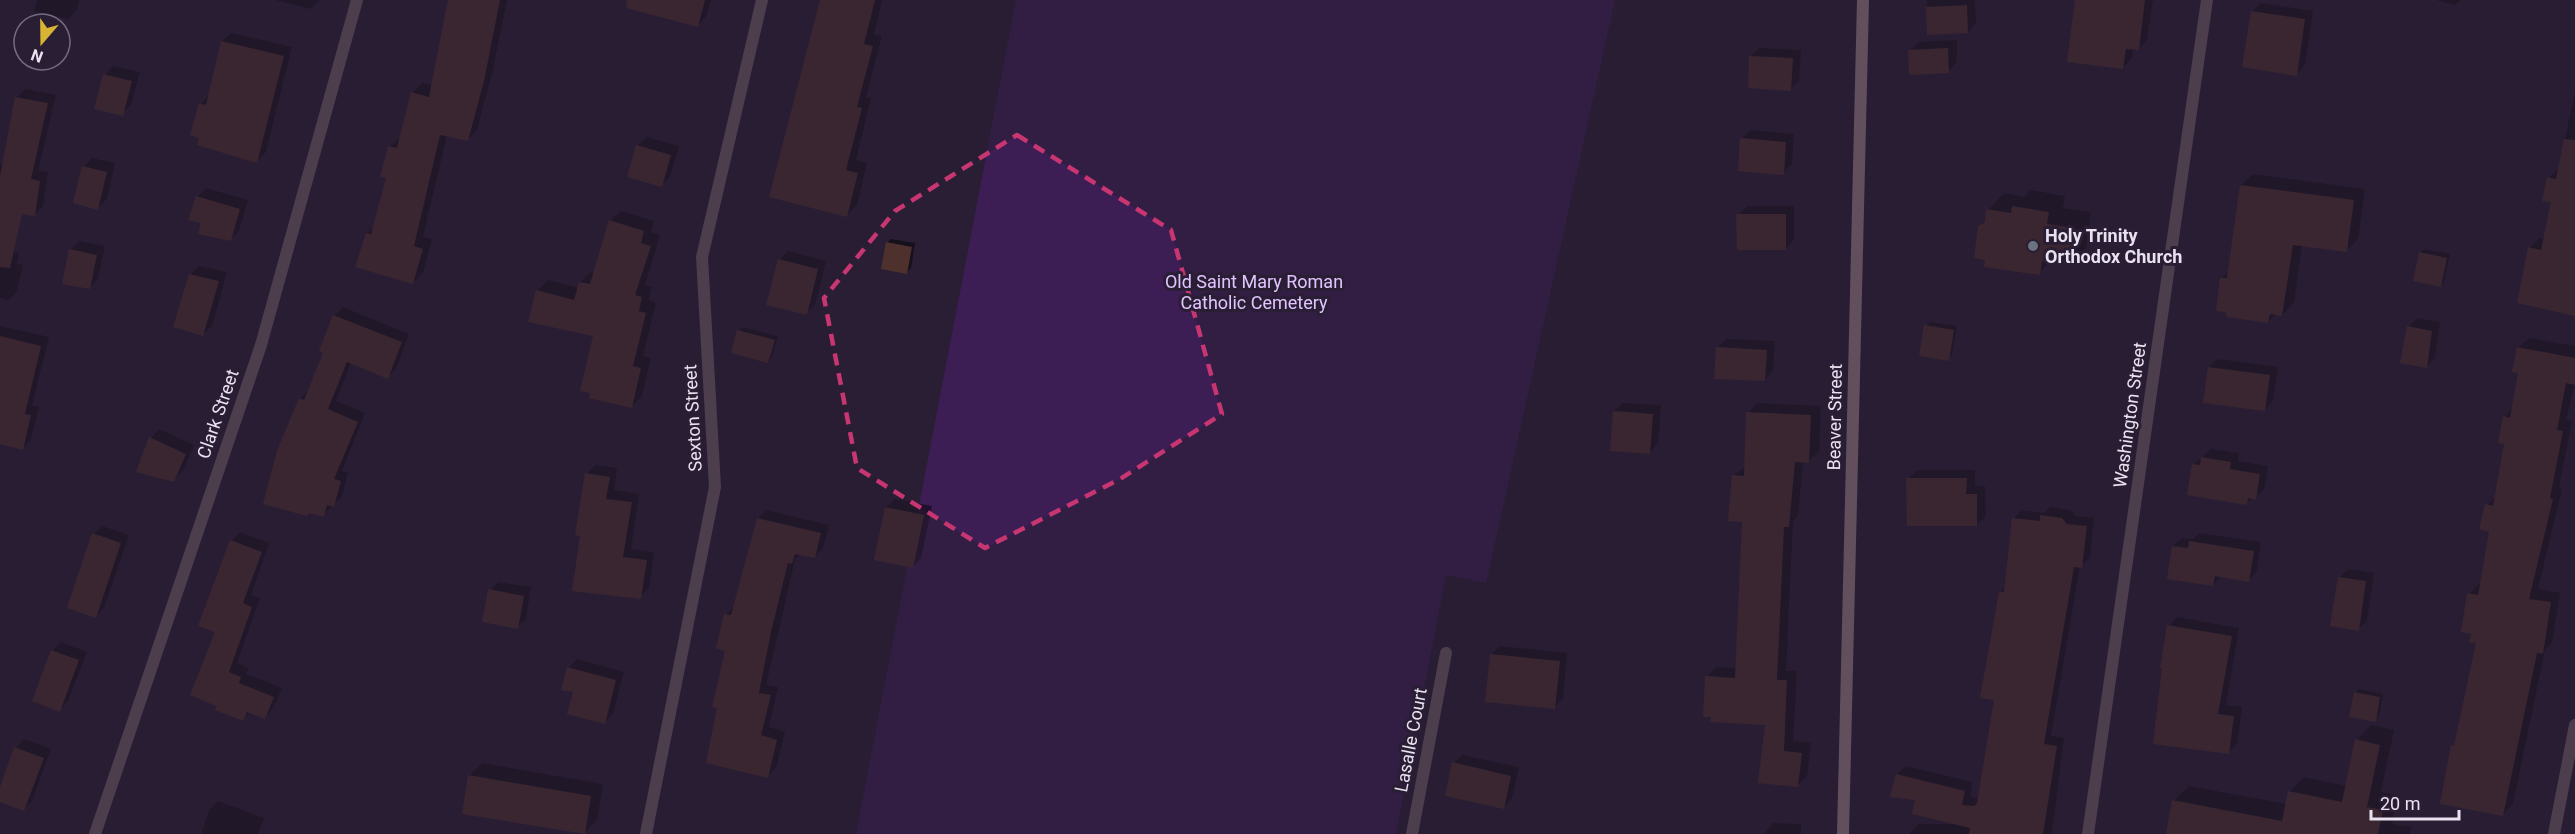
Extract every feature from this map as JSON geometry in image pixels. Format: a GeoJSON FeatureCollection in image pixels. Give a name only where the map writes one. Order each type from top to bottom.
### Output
{"type":"FeatureCollection","features":[{"type":"Feature","properties":{"kind":"main road","name":"Beaver Street"},"geometry":{"type":"LineString","coordinates":[[1843,834],[1863,0]]}},
{"type":"Feature","properties":{"kind":"street","name":"Clark Street"},"geometry":{"type":"LineString","coordinates":[[95,834],[261,345],[357,0]]}},
{"type":"Feature","properties":{"kind":"street","name":"Sexton Street"},"geometry":{"type":"LineString","coordinates":[[646,834],[715,487],[702,257],[762,0]]}},
{"type":"Feature","properties":{"kind":"street","name":"Washington Street"},"geometry":{"type":"LineString","coordinates":[[2088,834],[2208,0]]}},
{"type":"Feature","properties":{"kind":"street","name":"Lasalle Court"},"geometry":{"type":"LineString","coordinates":[[1412,834],[1446,653]]}},
{"type":"Feature","properties":{"kind":"street"},"geometry":{"type":"LineString","coordinates":[[2554,834],[2575,725]]}},
{"type":"Feature","properties":{"kind":"highlighted area"},"geometry":{"type":"Polygon","coordinates":[[[1017,135],[1171,230],[1222,414],[1120,479],[985,548],[857,468],[824,298],[895,211],[1017,135]]]}},
{"type":"Feature","properties":{"kind":"green space","name":"Old Saint Mary Roman Catholic Cemetery"},"geometry":{"type":"Polygon","coordinates":[[[1016,0],[1615,0],[1486,583],[1446,575],[1396,834],[856,834],[1016,0]]]}},
{"type":"Feature","properties":{"kind":"building"},"geometry":{"type":"Polygon","coordinates":[[[448,0],[500,0],[484,81],[468,141],[440,135],[414,246],[423,249],[413,284],[355,267],[366,233],[371,234],[386,178],[380,177],[388,146],[397,148],[411,92],[429,97],[448,0]]]}},
{"type":"Feature","properties":{"kind":"building"},"geometry":{"type":"Polygon","coordinates":[[[627,0],[705,0],[698,27],[626,8],[627,0]]]}},
{"type":"Feature","properties":{"kind":"building"},"geometry":{"type":"Polygon","coordinates":[[[820,0],[875,0],[864,44],[873,46],[857,107],[862,108],[846,170],[858,173],[847,217],[769,197],[820,0]]]}},
{"type":"Feature","properties":{"kind":"building"},"geometry":{"type":"Polygon","coordinates":[[[2075,0],[2145,0],[2139,50],[2126,49],[2123,69],[2067,62],[2075,0]]]}},
{"type":"Feature","properties":{"kind":"building"},"geometry":{"type":"Polygon","coordinates":[[[1967,5],[1968,33],[1927,35],[1926,7],[1967,5]]]}},
{"type":"Feature","properties":{"kind":"building"},"geometry":{"type":"Polygon","coordinates":[[[2251,11],[2305,19],[2297,76],[2242,67],[2251,11]]]}},
{"type":"Feature","properties":{"kind":"building"},"geometry":{"type":"Polygon","coordinates":[[[221,41],[284,56],[257,163],[197,145],[199,138],[190,135],[199,103],[206,105],[221,41]]]}},
{"type":"Feature","properties":{"kind":"building"},"geometry":{"type":"Polygon","coordinates":[[[1948,48],[1949,73],[1909,75],[1908,50],[1948,48]]]}},
{"type":"Feature","properties":{"kind":"building"},"geometry":{"type":"Polygon","coordinates":[[[1749,56],[1793,58],[1791,91],[1748,88],[1749,56]]]}},
{"type":"Feature","properties":{"kind":"building"},"geometry":{"type":"Polygon","coordinates":[[[103,74],[132,81],[123,116],[94,109],[103,74]]]}},
{"type":"Feature","properties":{"kind":"building"},"geometry":{"type":"Polygon","coordinates":[[[15,97],[48,103],[31,179],[40,181],[35,216],[22,214],[10,268],[0,267],[0,176],[15,97]]]}},
{"type":"Feature","properties":{"kind":"building"},"geometry":{"type":"Polygon","coordinates":[[[1740,138],[1786,142],[1784,175],[1738,171],[1740,138]]]}},
{"type":"Feature","properties":{"kind":"building"},"geometry":{"type":"Polygon","coordinates":[[[2564,139],[2575,140],[2575,316],[2517,303],[2528,247],[2541,250],[2551,202],[2542,201],[2547,177],[2556,179],[2564,139]]]}},
{"type":"Feature","properties":{"kind":"building"},"geometry":{"type":"Polygon","coordinates":[[[636,145],[671,155],[662,187],[627,177],[636,145]]]}},
{"type":"Feature","properties":{"kind":"building"},"geometry":{"type":"Polygon","coordinates":[[[82,166],[107,172],[98,210],[73,203],[82,166]]]}},
{"type":"Feature","properties":{"kind":"building"},"geometry":{"type":"Polygon","coordinates":[[[2240,185],[2354,200],[2347,252],[2293,245],[2282,316],[2270,314],[2268,323],[2227,317],[2225,312],[2216,311],[2220,278],[2227,278],[2240,185]]]}},
{"type":"Feature","properties":{"kind":"building"},"geometry":{"type":"Polygon","coordinates":[[[196,196],[240,209],[231,241],[198,234],[201,223],[188,220],[196,196]]]}},
{"type":"Feature","properties":{"kind":"building","name":"Holy Trinity Orthodox Church"},"geometry":{"type":"Polygon","coordinates":[[[2012,206],[2049,212],[2047,224],[2075,228],[2070,266],[2042,261],[2040,275],[1984,267],[1985,260],[1974,258],[1978,226],[1985,222],[1986,209],[2011,213],[2012,206]]]}},
{"type":"Feature","properties":{"kind":"building"},"geometry":{"type":"Polygon","coordinates":[[[1736,214],[1786,214],[1786,250],[1737,250],[1736,214]]]}},
{"type":"Feature","properties":{"kind":"building"},"geometry":{"type":"Polygon","coordinates":[[[609,220],[644,231],[641,243],[651,246],[635,295],[642,297],[639,311],[646,313],[633,366],[641,368],[632,408],[589,398],[590,393],[580,391],[593,336],[528,322],[536,290],[574,300],[579,282],[590,284],[609,220]]]}},
{"type":"Feature","properties":{"kind":"building"},"geometry":{"type":"Polygon","coordinates":[[[886,242],[912,247],[907,274],[881,269],[886,242]]]}},
{"type":"Feature","properties":{"kind":"building"},"geometry":{"type":"Polygon","coordinates":[[[69,249],[97,255],[90,289],[62,284],[69,249]]]}},
{"type":"Feature","properties":{"kind":"building"},"geometry":{"type":"Polygon","coordinates":[[[2419,252],[2447,258],[2441,287],[2413,281],[2419,252]]]}},
{"type":"Feature","properties":{"kind":"building"},"geometry":{"type":"Polygon","coordinates":[[[778,259],[818,269],[807,315],[766,305],[778,259]]]}},
{"type":"Feature","properties":{"kind":"building"},"geometry":{"type":"Polygon","coordinates":[[[189,274],[219,281],[203,336],[173,327],[189,274]]]}},
{"type":"Feature","properties":{"kind":"building"},"geometry":{"type":"Polygon","coordinates":[[[333,315],[402,342],[388,379],[347,362],[328,409],[358,422],[334,479],[341,481],[334,507],[327,505],[324,517],[309,513],[307,516],[263,504],[277,451],[299,398],[304,400],[323,353],[319,351],[333,315]]]}},
{"type":"Feature","properties":{"kind":"building"},"geometry":{"type":"Polygon","coordinates":[[[1924,325],[1954,330],[1949,361],[1919,356],[1924,325]]]}},
{"type":"Feature","properties":{"kind":"building"},"geometry":{"type":"Polygon","coordinates":[[[2407,326],[2432,331],[2427,368],[2400,363],[2407,326]]]}},
{"type":"Feature","properties":{"kind":"building"},"geometry":{"type":"Polygon","coordinates":[[[737,330],[775,340],[768,363],[731,353],[737,330]]]}},
{"type":"Feature","properties":{"kind":"building"},"geometry":{"type":"Polygon","coordinates":[[[0,336],[41,346],[25,414],[31,415],[23,450],[0,444],[0,336]]]}},
{"type":"Feature","properties":{"kind":"building"},"geometry":{"type":"Polygon","coordinates":[[[1716,347],[1767,350],[1765,381],[1714,379],[1716,347]]]}},
{"type":"Feature","properties":{"kind":"building"},"geometry":{"type":"Polygon","coordinates":[[[2517,347],[2575,358],[2575,385],[2566,383],[2557,430],[2563,431],[2550,498],[2553,499],[2529,599],[2551,602],[2543,654],[2537,653],[2503,816],[2440,804],[2451,745],[2454,746],[2476,643],[2469,642],[2471,634],[2461,632],[2467,593],[2478,595],[2489,532],[2479,529],[2485,504],[2493,506],[2504,444],[2498,443],[2503,416],[2510,418],[2518,373],[2512,372],[2517,347]]]}},
{"type":"Feature","properties":{"kind":"building"},"geometry":{"type":"Polygon","coordinates":[[[2208,367],[2270,375],[2265,411],[2203,403],[2208,367]]]}},
{"type":"Feature","properties":{"kind":"building"},"geometry":{"type":"Polygon","coordinates":[[[1613,411],[1653,414],[1650,454],[1610,451],[1613,411]]]}},
{"type":"Feature","properties":{"kind":"building"},"geometry":{"type":"Polygon","coordinates":[[[1746,412],[1811,415],[1809,463],[1795,462],[1789,527],[1784,527],[1777,680],[1787,680],[1784,751],[1802,753],[1798,787],[1758,783],[1765,725],[1710,722],[1711,717],[1703,717],[1705,676],[1735,678],[1742,522],[1728,521],[1732,475],[1744,476],[1746,412]]]}},
{"type":"Feature","properties":{"kind":"building"},"geometry":{"type":"Polygon","coordinates":[[[149,437],[186,454],[174,482],[136,472],[149,437]]]}},
{"type":"Feature","properties":{"kind":"building"},"geometry":{"type":"Polygon","coordinates":[[[2201,457],[2231,462],[2230,469],[2260,474],[2256,500],[2248,498],[2247,505],[2187,495],[2192,464],[2200,465],[2201,457]]]}},
{"type":"Feature","properties":{"kind":"building"},"geometry":{"type":"Polygon","coordinates":[[[585,473],[610,477],[606,499],[632,502],[623,557],[647,560],[641,599],[572,591],[580,536],[575,535],[585,473]]]}},
{"type":"Feature","properties":{"kind":"building"},"geometry":{"type":"Polygon","coordinates":[[[1906,478],[1967,478],[1966,494],[1977,494],[1977,526],[1907,526],[1906,478]]]}},
{"type":"Feature","properties":{"kind":"building"},"geometry":{"type":"Polygon","coordinates":[[[885,507],[924,515],[913,568],[874,560],[885,507]]]}},
{"type":"Feature","properties":{"kind":"building"},"geometry":{"type":"Polygon","coordinates":[[[2040,515],[2062,518],[2067,524],[2087,526],[2082,568],[2074,567],[2044,744],[2057,746],[2043,834],[1969,834],[1970,828],[1912,814],[1915,800],[1890,797],[1896,774],[1965,791],[1962,805],[1974,806],[1977,803],[1994,700],[1980,698],[1999,592],[2004,592],[2012,518],[2040,521],[2040,515]]]}},
{"type":"Feature","properties":{"kind":"building"},"geometry":{"type":"Polygon","coordinates":[[[757,518],[821,533],[815,558],[795,554],[792,564],[788,563],[771,632],[759,693],[771,695],[761,735],[777,740],[768,778],[706,763],[717,708],[712,707],[725,651],[716,648],[724,614],[731,615],[757,518]]]}},
{"type":"Feature","properties":{"kind":"building"},"geometry":{"type":"Polygon","coordinates":[[[92,533],[121,543],[96,618],[67,608],[92,533]]]}},
{"type":"Feature","properties":{"kind":"building"},"geometry":{"type":"Polygon","coordinates":[[[230,540],[262,552],[243,603],[252,607],[229,672],[241,677],[239,683],[274,697],[265,719],[247,712],[243,721],[215,710],[216,706],[190,695],[215,632],[198,626],[230,540]]]}},
{"type":"Feature","properties":{"kind":"building"},"geometry":{"type":"Polygon","coordinates":[[[2189,541],[2254,551],[2249,582],[2215,576],[2213,586],[2167,579],[2172,546],[2188,548],[2189,541]]]}},
{"type":"Feature","properties":{"kind":"building"},"geometry":{"type":"Polygon","coordinates":[[[2338,577],[2366,581],[2359,631],[2330,626],[2338,577]]]}},
{"type":"Feature","properties":{"kind":"building"},"geometry":{"type":"Polygon","coordinates":[[[488,589],[524,596],[518,629],[482,622],[488,589]]]}},
{"type":"Feature","properties":{"kind":"building"},"geometry":{"type":"Polygon","coordinates":[[[2167,625],[2232,636],[2218,714],[2234,716],[2229,754],[2153,744],[2162,668],[2160,668],[2167,625]]]}},
{"type":"Feature","properties":{"kind":"building"},"geometry":{"type":"Polygon","coordinates":[[[51,650],[79,660],[60,712],[32,701],[51,650]]]}},
{"type":"Feature","properties":{"kind":"building"},"geometry":{"type":"Polygon","coordinates":[[[1490,654],[1560,661],[1555,709],[1485,702],[1490,654]]]}},
{"type":"Feature","properties":{"kind":"building"},"geometry":{"type":"Polygon","coordinates":[[[567,667],[616,680],[605,724],[567,714],[573,692],[561,690],[567,667]]]}},
{"type":"Feature","properties":{"kind":"building"},"geometry":{"type":"Polygon","coordinates":[[[2354,692],[2380,697],[2376,722],[2349,717],[2354,692]]]}},
{"type":"Feature","properties":{"kind":"building"},"geometry":{"type":"Polygon","coordinates":[[[2355,739],[2380,745],[2367,807],[2383,810],[2378,834],[2166,834],[2172,800],[2282,821],[2288,791],[2342,802],[2355,739]]]}},
{"type":"Feature","properties":{"kind":"building"},"geometry":{"type":"Polygon","coordinates":[[[14,747],[44,758],[24,811],[0,802],[0,787],[14,747]]]}},
{"type":"Feature","properties":{"kind":"building"},"geometry":{"type":"Polygon","coordinates":[[[1452,762],[1511,776],[1504,809],[1445,796],[1452,762]]]}},
{"type":"Feature","properties":{"kind":"building"},"geometry":{"type":"Polygon","coordinates":[[[468,775],[591,796],[585,834],[462,814],[468,775]]]}},
{"type":"Feature","properties":{"kind":"place","name":"Holy Trinity Orthodox Church"},"geometry":{"type":"Point","coordinates":[2033,246]}}]}
